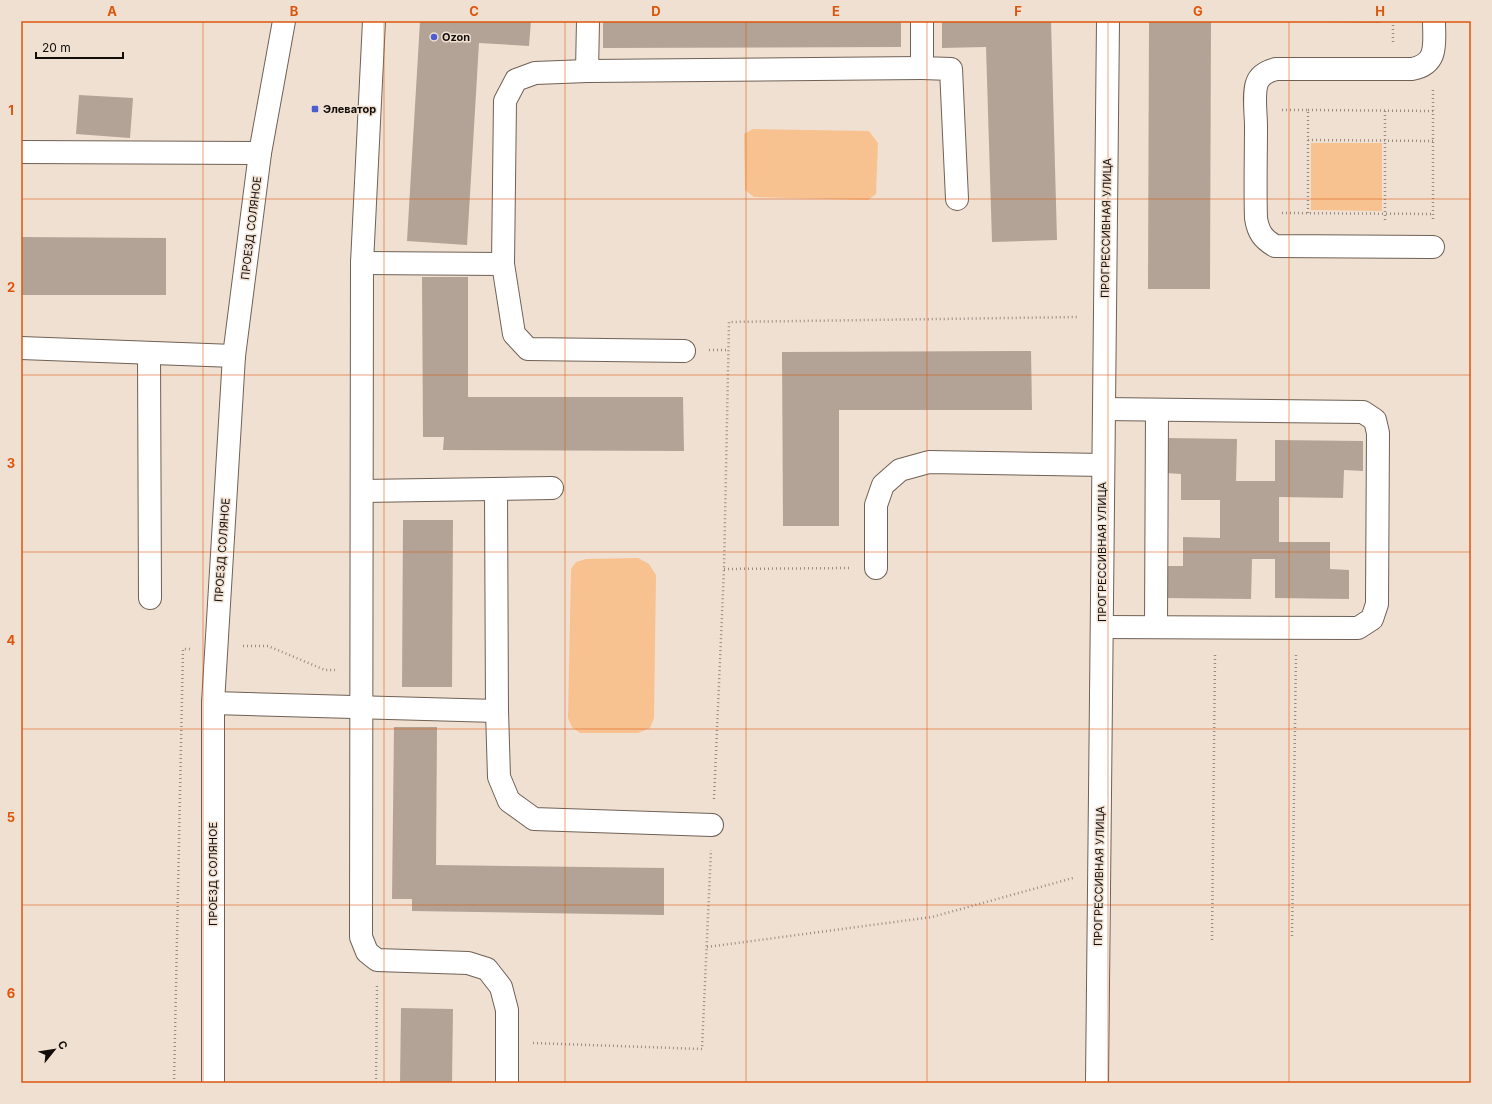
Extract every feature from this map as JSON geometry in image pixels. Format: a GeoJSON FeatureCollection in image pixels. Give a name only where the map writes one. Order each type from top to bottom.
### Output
{"type":"FeatureCollection","features":[{"type":"Feature","properties":{"kind":"street","name":"ПРОЕЗД СОЛЯНОЕ"},"geometry":{"type":"LineString","coordinates":[[213,1083],[213,703],[234,356],[260,153],[284,21]]}},
{"type":"Feature","properties":{"kind":"street"},"geometry":{"type":"LineString","coordinates":[[374,21],[362,263],[361,937],[367,952],[377,960],[468,963],[487,969],[501,987],[507,1010],[507,1083]]}},
{"type":"Feature","properties":{"kind":"street"},"geometry":{"type":"LineString","coordinates":[[587,71],[588,21]]}},
{"type":"Feature","properties":{"kind":"street"},"geometry":{"type":"LineString","coordinates":[[922,21],[922,68]]}},
{"type":"Feature","properties":{"kind":"street","name":"ПРОГРЕССИВНАЯ УЛИЦА"},"geometry":{"type":"LineString","coordinates":[[1097,1083],[1108,21]]}},
{"type":"Feature","properties":{"kind":"street"},"geometry":{"type":"LineString","coordinates":[[1433,247],[1275,246],[1262,236],[1258,229],[1256,213],[1256,88],[1262,75],[1268,71],[1276,69],[1421,68],[1427,64],[1434,51],[1434,21]]}},
{"type":"Feature","properties":{"kind":"street"},"geometry":{"type":"LineString","coordinates":[[684,351],[528,349],[514,334],[503,264],[505,101],[516,80],[535,73],[587,71],[951,69],[957,199]]}},
{"type":"Feature","properties":{"kind":"street"},"geometry":{"type":"LineString","coordinates":[[21,152],[260,153]]}},
{"type":"Feature","properties":{"kind":"street"},"geometry":{"type":"LineString","coordinates":[[362,263],[503,264]]}},
{"type":"Feature","properties":{"kind":"street"},"geometry":{"type":"LineString","coordinates":[[21,348],[234,356]]}},
{"type":"Feature","properties":{"kind":"street"},"geometry":{"type":"LineString","coordinates":[[149,353],[150,598]]}},
{"type":"Feature","properties":{"kind":"street"},"geometry":{"type":"LineString","coordinates":[[1102,627],[1358,628],[1372,619],[1377,604],[1378,433],[1375,420],[1364,412],[1104,410]]}},
{"type":"Feature","properties":{"kind":"street"},"geometry":{"type":"LineString","coordinates":[[1156,627],[1158,411]]}},
{"type":"Feature","properties":{"kind":"street"},"geometry":{"type":"LineString","coordinates":[[876,568],[876,505],[883,485],[900,470],[929,462],[1103,465]]}},
{"type":"Feature","properties":{"kind":"street"},"geometry":{"type":"LineString","coordinates":[[362,491],[552,488]]}},
{"type":"Feature","properties":{"kind":"street"},"geometry":{"type":"LineString","coordinates":[[496,490],[497,711],[499,777],[509,801],[534,819],[712,825]]}},
{"type":"Feature","properties":{"kind":"street"},"geometry":{"type":"LineString","coordinates":[[213,703],[497,711]]}},
{"type":"Feature","properties":{"kind":"path"},"geometry":{"type":"LineString","coordinates":[[1427,64],[1431,77],[1433,94],[1433,247]]}},
{"type":"Feature","properties":{"kind":"path"},"geometry":{"type":"LineString","coordinates":[[1256,110],[1433,111]]}},
{"type":"Feature","properties":{"kind":"path"},"geometry":{"type":"LineString","coordinates":[[1308,110],[1308,213]]}},
{"type":"Feature","properties":{"kind":"path"},"geometry":{"type":"LineString","coordinates":[[1385,110],[1385,247]]}},
{"type":"Feature","properties":{"kind":"path"},"geometry":{"type":"LineString","coordinates":[[1308,140],[1433,141]]}},
{"type":"Feature","properties":{"kind":"path"},"geometry":{"type":"LineString","coordinates":[[1256,213],[1433,214]]}},
{"type":"Feature","properties":{"kind":"path"},"geometry":{"type":"LineString","coordinates":[[507,1042],[702,1049],[724,569],[729,322],[1105,317]]}},
{"type":"Feature","properties":{"kind":"path"},"geometry":{"type":"LineString","coordinates":[[724,569],[876,568]]}},
{"type":"Feature","properties":{"kind":"path"},"geometry":{"type":"LineString","coordinates":[[1212,940],[1215,627]]}},
{"type":"Feature","properties":{"kind":"path"},"geometry":{"type":"LineString","coordinates":[[1292,936],[1296,627]]}},
{"type":"Feature","properties":{"kind":"path"},"geometry":{"type":"LineString","coordinates":[[706,947],[932,917],[1099,870]]}},
{"type":"Feature","properties":{"kind":"path"},"geometry":{"type":"LineString","coordinates":[[376,1083],[377,960]]}},
{"type":"Feature","properties":{"kind":"shaded area"},"geometry":{"type":"Polygon","coordinates":[[[753,129],[869,131],[878,143],[876,194],[868,200],[754,197],[745,190],[744,134],[753,129]]]}},
{"type":"Feature","properties":{"kind":"shaded area"},"geometry":{"type":"Polygon","coordinates":[[[1311,143],[1382,143],[1382,211],[1311,210],[1311,143]]]}},
{"type":"Feature","properties":{"kind":"shaded area"},"geometry":{"type":"Polygon","coordinates":[[[638,558],[649,564],[656,575],[654,718],[650,728],[638,733],[580,733],[572,727],[568,718],[571,569],[576,562],[586,559],[638,558]]]}},
{"type":"Feature","properties":{"kind":"building"},"geometry":{"type":"Polygon","coordinates":[[[420,21],[531,21],[529,46],[479,43],[467,245],[407,241],[420,21]]]}},
{"type":"Feature","properties":{"kind":"building"},"geometry":{"type":"Polygon","coordinates":[[[603,21],[901,21],[901,47],[603,48],[603,21]]]}},
{"type":"Feature","properties":{"kind":"building"},"geometry":{"type":"Polygon","coordinates":[[[942,21],[1051,21],[1057,240],[992,242],[986,47],[942,48],[942,21]]]}},
{"type":"Feature","properties":{"kind":"building"},"geometry":{"type":"Polygon","coordinates":[[[1149,21],[1211,21],[1210,289],[1148,289],[1149,21]]]}},
{"type":"Feature","properties":{"kind":"building"},"geometry":{"type":"Polygon","coordinates":[[[1380,21],[1380,23],[1328,22],[1380,21]]]}},
{"type":"Feature","properties":{"kind":"building"},"geometry":{"type":"Polygon","coordinates":[[[79,95],[133,98],[130,138],[76,134],[79,95]]]}},
{"type":"Feature","properties":{"kind":"building"},"geometry":{"type":"Polygon","coordinates":[[[21,237],[166,238],[166,295],[21,295],[21,237]]]}},
{"type":"Feature","properties":{"kind":"building"},"geometry":{"type":"Polygon","coordinates":[[[422,277],[468,277],[468,397],[683,397],[684,451],[443,450],[444,437],[423,437],[422,277]]]}},
{"type":"Feature","properties":{"kind":"building"},"geometry":{"type":"Polygon","coordinates":[[[1031,351],[1032,410],[839,410],[839,526],[783,526],[782,352],[1031,351]]]}},
{"type":"Feature","properties":{"kind":"building"},"geometry":{"type":"Polygon","coordinates":[[[1167,438],[1237,439],[1236,481],[1275,481],[1275,440],[1363,441],[1363,471],[1344,470],[1343,498],[1279,497],[1279,542],[1330,542],[1330,569],[1349,570],[1349,599],[1275,598],[1275,559],[1252,559],[1251,599],[1166,598],[1167,566],[1183,566],[1183,537],[1220,538],[1220,500],[1181,500],[1181,474],[1166,473],[1167,438]]]}},
{"type":"Feature","properties":{"kind":"building"},"geometry":{"type":"Polygon","coordinates":[[[403,520],[453,520],[452,687],[402,687],[403,520]]]}},
{"type":"Feature","properties":{"kind":"building"},"geometry":{"type":"Polygon","coordinates":[[[394,727],[437,727],[436,865],[664,868],[664,915],[412,911],[412,899],[392,899],[394,727]]]}},
{"type":"Feature","properties":{"kind":"building"},"geometry":{"type":"Polygon","coordinates":[[[401,1008],[453,1009],[452,1083],[400,1083],[401,1008]]]}},
{"type":"Feature","properties":{"kind":"place","name":"Ozon"},"geometry":{"type":"Point","coordinates":[434,37]}},
{"type":"Feature","properties":{"kind":"place","name":"Элеватор"},"geometry":{"type":"Point","coordinates":[315,109]}}]}
